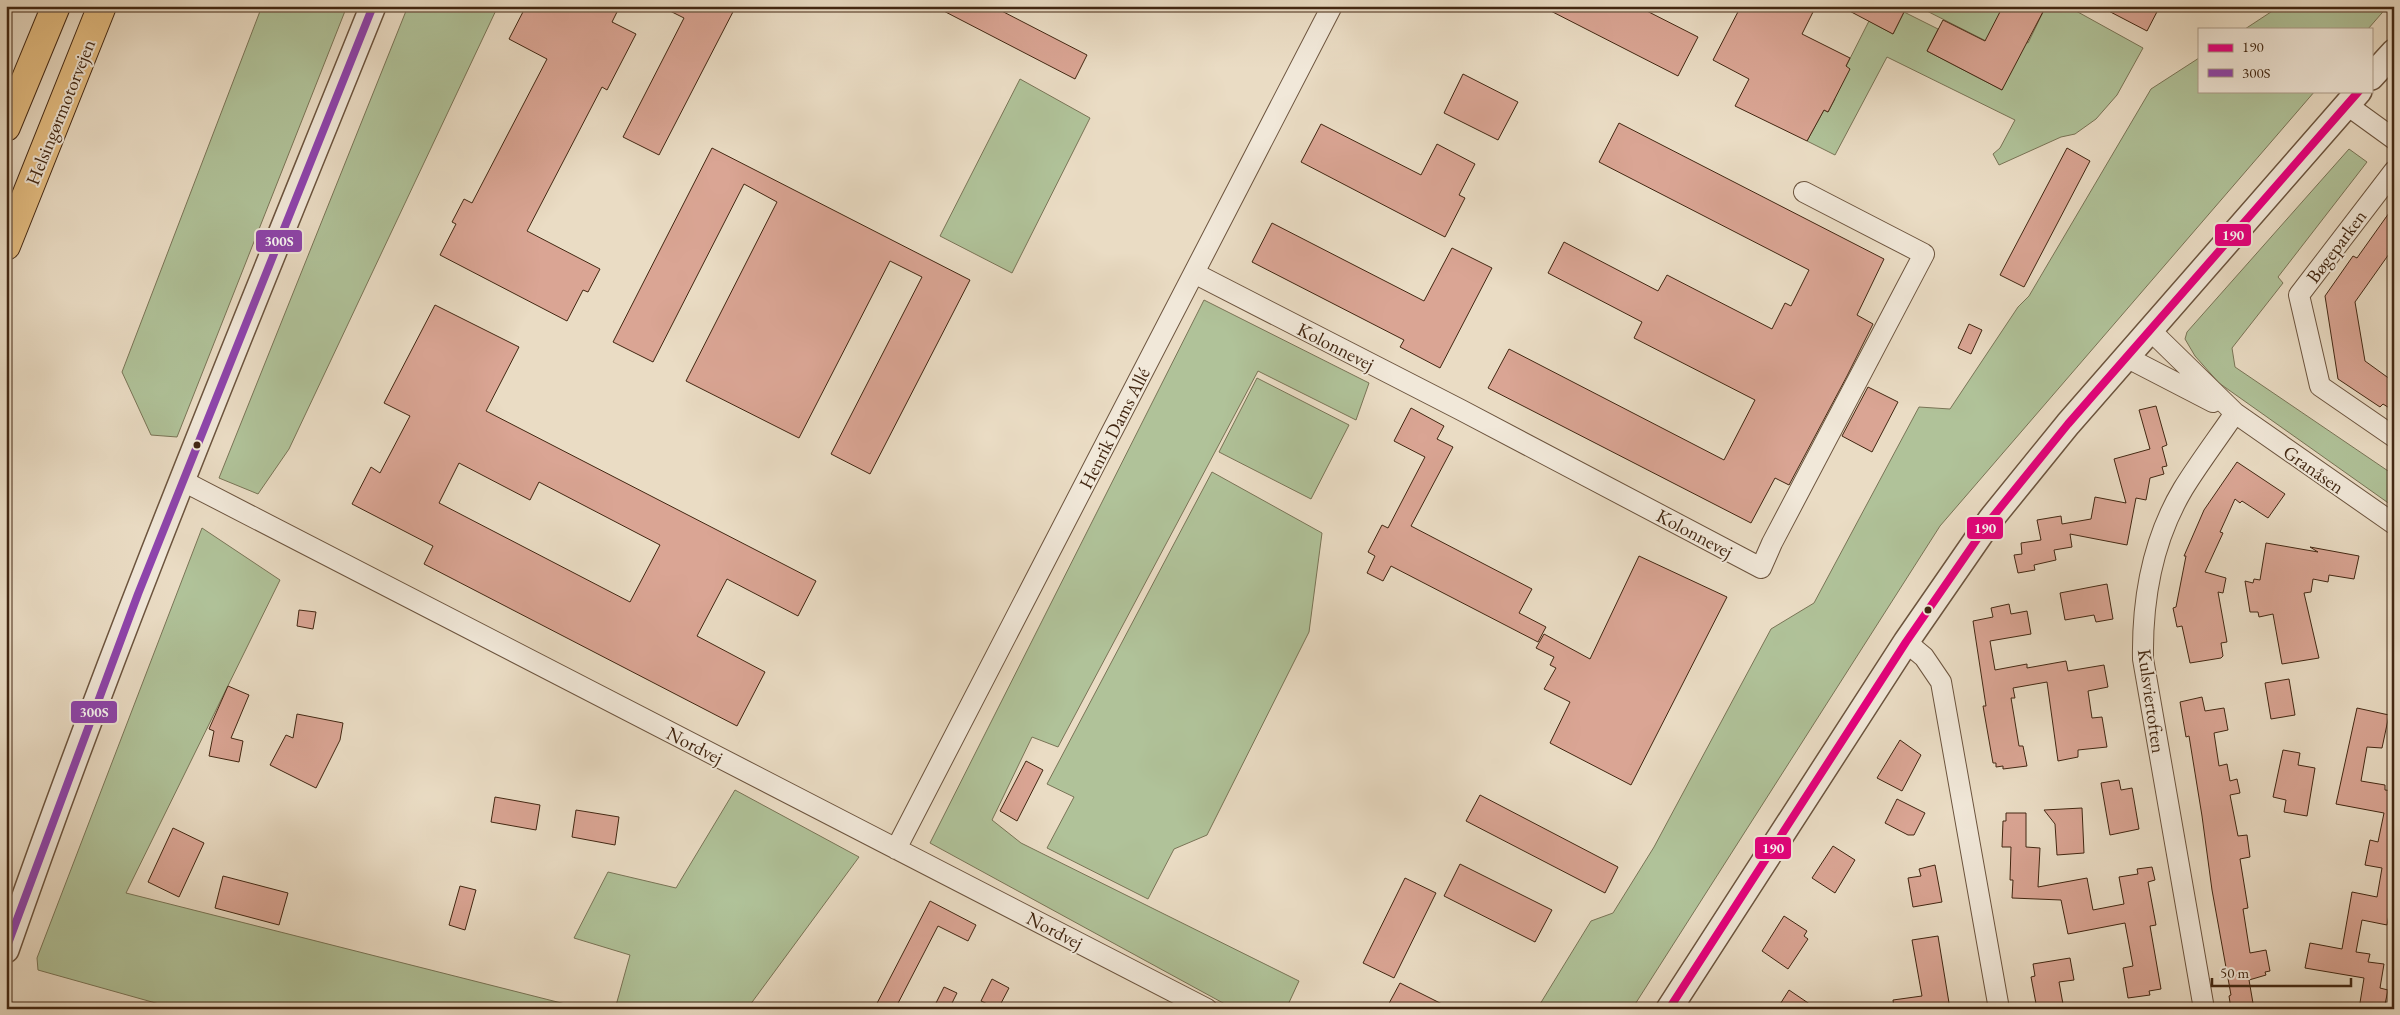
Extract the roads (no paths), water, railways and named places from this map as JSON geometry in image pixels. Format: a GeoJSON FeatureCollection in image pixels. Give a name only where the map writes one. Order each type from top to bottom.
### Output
{"type":"FeatureCollection","features":[{"type":"Feature","properties":{"kind":"highway"},"geometry":{"type":"LineString","coordinates":[[6,127],[56,6]]}},
{"type":"Feature","properties":{"kind":"highway","name":"Helsingørmotorvejen"},"geometry":{"type":"LineString","coordinates":[[6,246],[102,6]]}},
{"type":"Feature","properties":{"kind":"street"},"geometry":{"type":"LineString","coordinates":[[6,950],[48,828],[182,481],[373,6]]}},
{"type":"Feature","properties":{"kind":"street","name":"Henrik Dams Allé"},"geometry":{"type":"LineString","coordinates":[[896,849],[1332,6]]}},
{"type":"Feature","properties":{"kind":"street"},"geometry":{"type":"LineString","coordinates":[[2372,76],[2394,52]]}},
{"type":"Feature","properties":{"kind":"street"},"geometry":{"type":"LineString","coordinates":[[1670,1009],[1906,642],[1991,519],[2068,424],[2353,98],[2394,139]]}},
{"type":"Feature","properties":{"kind":"street","name":"Bøgeparken"},"geometry":{"type":"LineString","coordinates":[[2394,171],[2299,295],[2320,386],[2394,437]]}},
{"type":"Feature","properties":{"kind":"street","name":"Kolonnevej"},"geometry":{"type":"LineString","coordinates":[[1194,273],[1761,568],[1772,543],[1924,254],[1804,192]]}},
{"type":"Feature","properties":{"kind":"street","name":"Granåsen"},"geometry":{"type":"LineString","coordinates":[[2150,330],[2235,413]]}},
{"type":"Feature","properties":{"kind":"street","name":"Granåsen"},"geometry":{"type":"LineString","coordinates":[[2126,357],[2235,413],[2394,524]]}},
{"type":"Feature","properties":{"kind":"street","name":"Kulsviertoften"},"geometry":{"type":"LineString","coordinates":[[2204,1009],[2144,659],[2143,619],[2149,578],[2161,536],[2183,491],[2235,413]]}},
{"type":"Feature","properties":{"kind":"street","name":"Nordvej"},"geometry":{"type":"LineString","coordinates":[[182,481],[1207,1009]]}},
{"type":"Feature","properties":{"kind":"street"},"geometry":{"type":"LineString","coordinates":[[1906,642],[1924,657],[1941,682],[1999,1009]]}}]}
